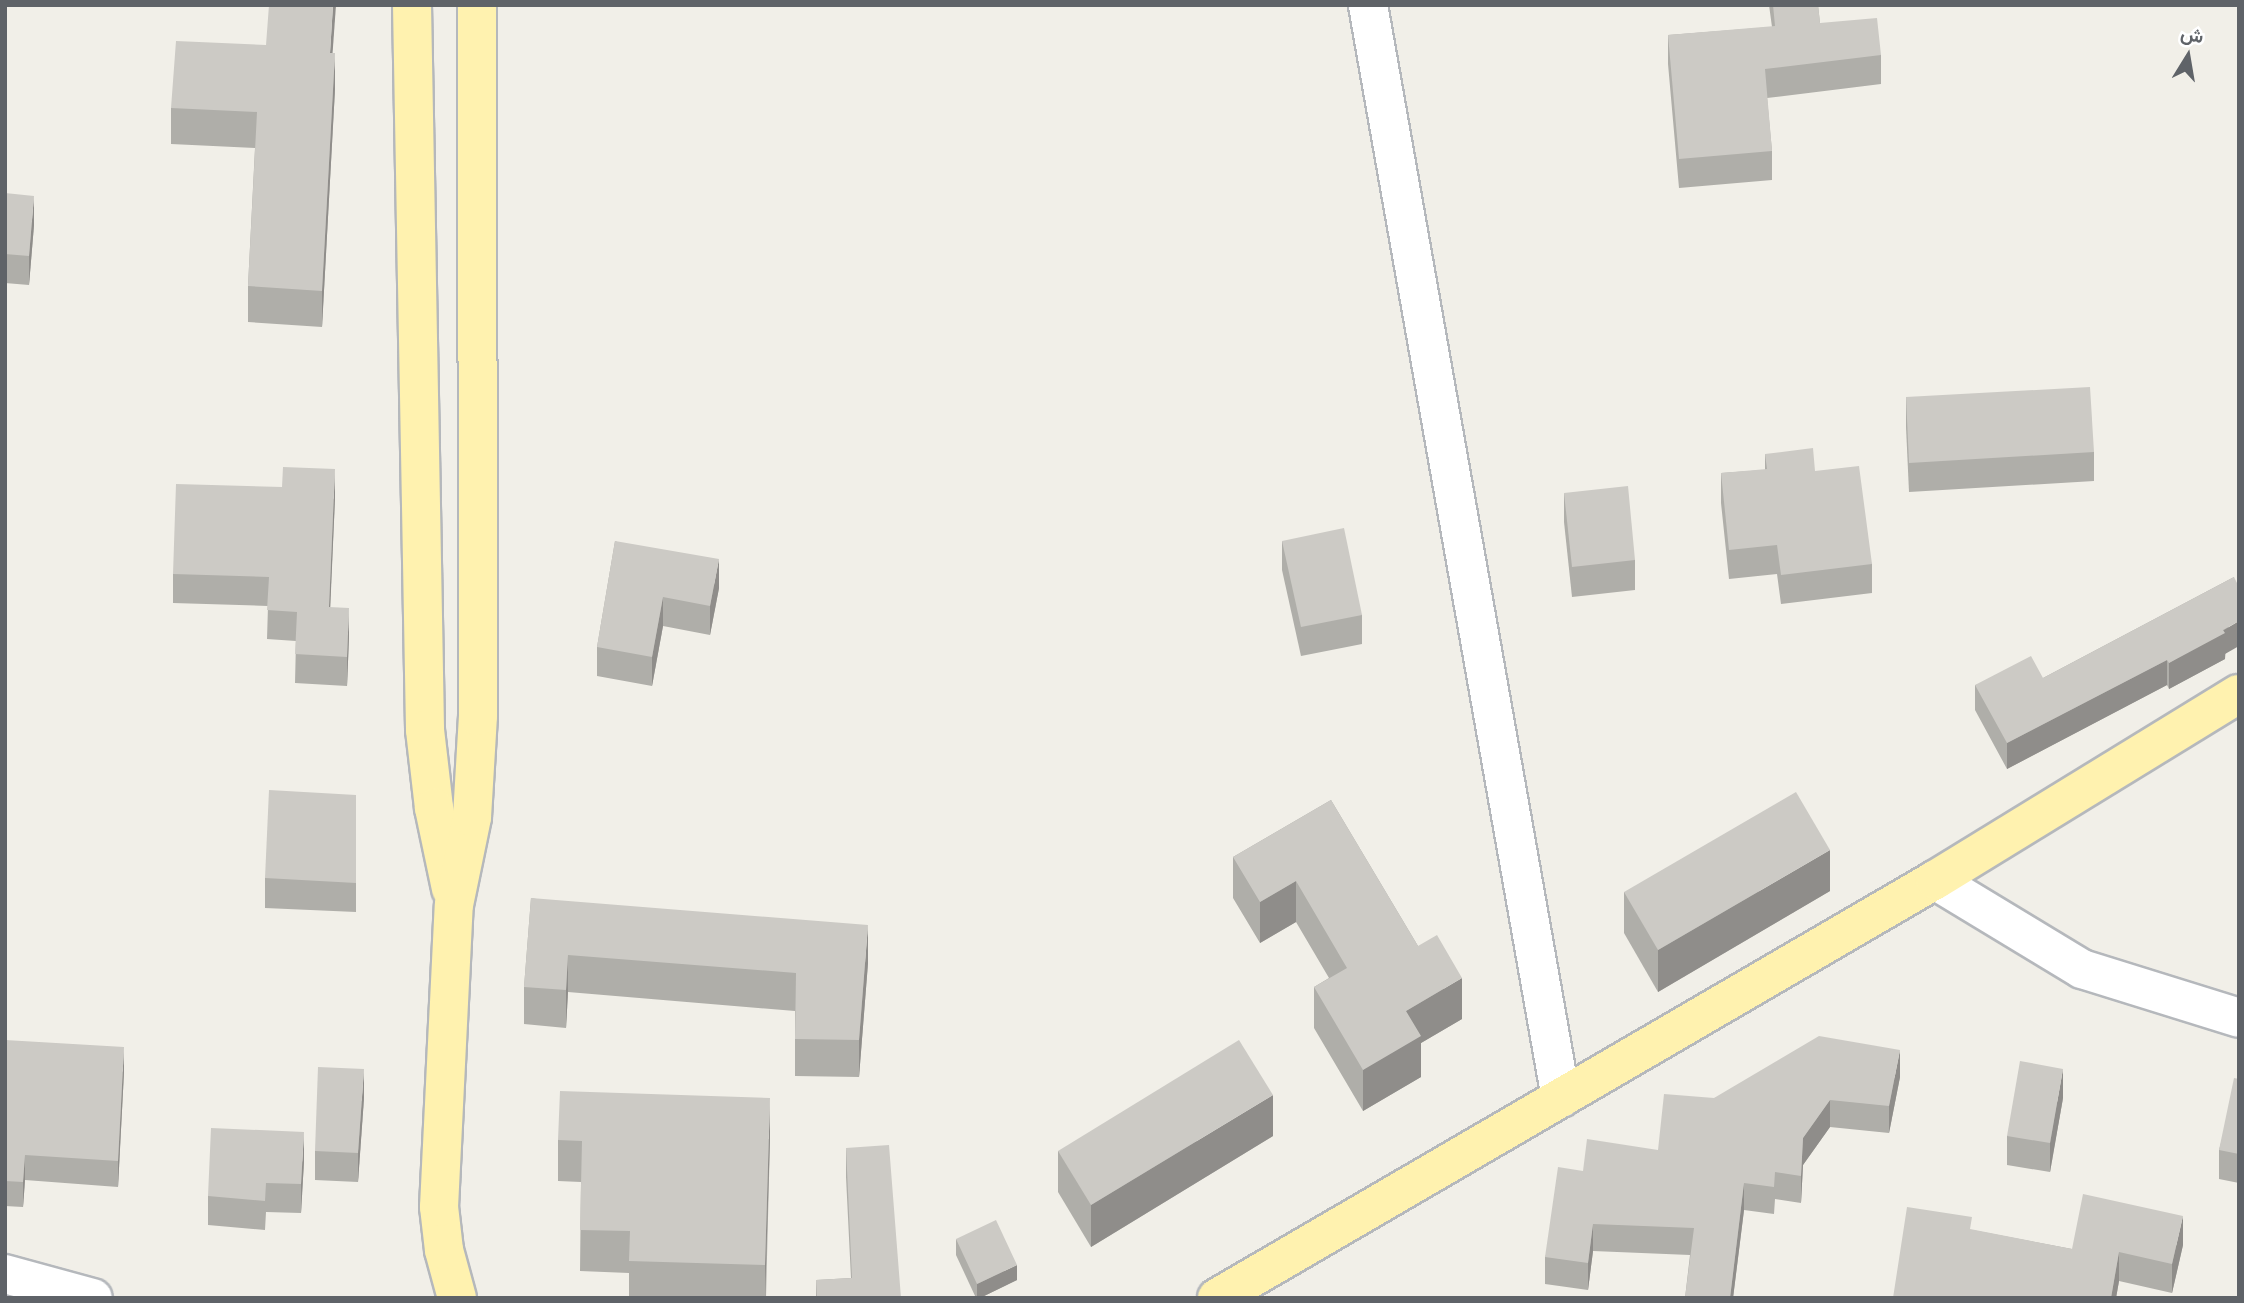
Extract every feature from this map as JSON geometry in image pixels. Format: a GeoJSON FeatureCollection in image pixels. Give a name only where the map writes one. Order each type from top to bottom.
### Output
{"type":"FeatureCollection","features":[{"type":"Feature","properties":{"kind":"main road"},"geometry":{"type":"LineString","coordinates":[[412,5],[425,730],[434,808],[454,905]]}},
{"type":"Feature","properties":{"kind":"main road"},"geometry":{"type":"LineString","coordinates":[[457,1298],[444,1250],[439,1207],[454,905],[471,817],[478,716],[477,5]]}},
{"type":"Feature","properties":{"kind":"main road"},"geometry":{"type":"LineString","coordinates":[[1217,1298],[1935,880],[2239,694]]}},
{"type":"Feature","properties":{"kind":"street"},"geometry":{"type":"LineString","coordinates":[[1368,5],[1561,1098]]}},
{"type":"Feature","properties":{"kind":"street"},"geometry":{"type":"LineString","coordinates":[[1935,880],[2082,969],[2239,1018]]}},
{"type":"Feature","properties":{"kind":"street"},"geometry":{"type":"LineString","coordinates":[[5,1274],[78,1296]]}},
{"type":"Feature","properties":{"kind":"building"},"geometry":{"type":"Polygon","coordinates":[[[269,5],[333,5],[330,53],[335,53],[322,291],[248,286],[257,112],[171,108],[176,41],[266,45],[269,5]]]}},
{"type":"Feature","properties":{"kind":"building"},"geometry":{"type":"Polygon","coordinates":[[[1773,5],[1818,5],[1820,23],[1877,18],[1881,55],[1765,69],[1772,151],[1679,159],[1668,35],[1775,26],[1773,5]]]}},
{"type":"Feature","properties":{"kind":"building"},"geometry":{"type":"Polygon","coordinates":[[[5,193],[34,196],[29,256],[5,254],[5,193]]]}},
{"type":"Feature","properties":{"kind":"building"},"geometry":{"type":"Polygon","coordinates":[[[2090,387],[2094,452],[1909,463],[1906,397],[2090,387]]]}},
{"type":"Feature","properties":{"kind":"building"},"geometry":{"type":"Polygon","coordinates":[[[1813,448],[1815,471],[1859,466],[1872,564],[1781,575],[1777,545],[1729,550],[1721,473],[1767,469],[1765,454],[1813,448]]]}},
{"type":"Feature","properties":{"kind":"building"},"geometry":{"type":"Polygon","coordinates":[[[283,467],[335,469],[329,607],[349,608],[347,657],[295,654],[297,612],[267,610],[269,577],[173,574],[176,484],[282,487],[283,467]]]}},
{"type":"Feature","properties":{"kind":"building"},"geometry":{"type":"Polygon","coordinates":[[[1628,486],[1635,560],[1572,567],[1564,493],[1628,486]]]}},
{"type":"Feature","properties":{"kind":"building"},"geometry":{"type":"Polygon","coordinates":[[[1344,528],[1362,615],[1301,627],[1282,541],[1344,528]]]}},
{"type":"Feature","properties":{"kind":"building"},"geometry":{"type":"Polygon","coordinates":[[[615,541],[719,559],[710,606],[663,597],[652,657],[597,647],[615,541]]]}},
{"type":"Feature","properties":{"kind":"building"},"geometry":{"type":"Polygon","coordinates":[[[2234,577],[2239,587],[2239,621],[2223,630],[2225,633],[2007,743],[1975,685],[2031,656],[2043,678],[2234,577]]]}},
{"type":"Feature","properties":{"kind":"building"},"geometry":{"type":"Polygon","coordinates":[[[269,790],[356,795],[356,883],[265,878],[269,790]]]}},
{"type":"Feature","properties":{"kind":"building"},"geometry":{"type":"Polygon","coordinates":[[[1796,792],[1830,850],[1658,950],[1624,892],[1796,792]]]}},
{"type":"Feature","properties":{"kind":"building"},"geometry":{"type":"Polygon","coordinates":[[[1331,800],[1418,946],[1437,935],[1462,978],[1406,1011],[1421,1036],[1363,1070],[1314,987],[1347,968],[1296,881],[1260,902],[1233,857],[1331,800]]]}},
{"type":"Feature","properties":{"kind":"building"},"geometry":{"type":"Polygon","coordinates":[[[531,898],[868,925],[859,1040],[795,1039],[796,973],[568,955],[566,990],[524,987],[531,898]]]}},
{"type":"Feature","properties":{"kind":"building"},"geometry":{"type":"Polygon","coordinates":[[[1819,1036],[1900,1050],[1889,1106],[1830,1100],[1803,1138],[1801,1176],[1775,1172],[1774,1187],[1744,1183],[1730,1298],[1685,1298],[1694,1228],[1593,1224],[1588,1263],[1545,1257],[1558,1167],[1583,1171],[1587,1139],[1658,1150],[1664,1094],[1714,1098],[1819,1036]]]}},
{"type":"Feature","properties":{"kind":"building"},"geometry":{"type":"Polygon","coordinates":[[[5,1040],[124,1047],[118,1161],[25,1155],[23,1182],[5,1181],[5,1040]]]}},
{"type":"Feature","properties":{"kind":"building"},"geometry":{"type":"Polygon","coordinates":[[[1239,1040],[1273,1095],[1091,1205],[1058,1151],[1239,1040]]]}},
{"type":"Feature","properties":{"kind":"building"},"geometry":{"type":"Polygon","coordinates":[[[2020,1061],[2063,1069],[2050,1143],[2007,1136],[2020,1061]]]}},
{"type":"Feature","properties":{"kind":"building"},"geometry":{"type":"Polygon","coordinates":[[[318,1067],[364,1069],[358,1153],[315,1151],[318,1067]]]}},
{"type":"Feature","properties":{"kind":"building"},"geometry":{"type":"Polygon","coordinates":[[[2234,1078],[2239,1079],[2239,1154],[2219,1150],[2234,1078]]]}},
{"type":"Feature","properties":{"kind":"building"},"geometry":{"type":"Polygon","coordinates":[[[560,1091],[770,1098],[765,1265],[629,1261],[630,1231],[580,1230],[582,1141],[558,1140],[560,1091]]]}},
{"type":"Feature","properties":{"kind":"building"},"geometry":{"type":"Polygon","coordinates":[[[211,1128],[304,1132],[301,1184],[266,1183],[265,1201],[208,1196],[211,1128]]]}},
{"type":"Feature","properties":{"kind":"building"},"geometry":{"type":"Polygon","coordinates":[[[889,1145],[901,1298],[817,1298],[816,1280],[852,1278],[846,1148],[889,1145]]]}},
{"type":"Feature","properties":{"kind":"building"},"geometry":{"type":"Polygon","coordinates":[[[2083,1194],[2183,1216],[2172,1264],[2119,1252],[2111,1298],[1893,1298],[1907,1207],[1972,1217],[1970,1229],[2072,1249],[2083,1194]]]}},
{"type":"Feature","properties":{"kind":"building"},"geometry":{"type":"Polygon","coordinates":[[[996,1220],[1017,1265],[977,1284],[956,1239],[996,1220]]]}}]}
